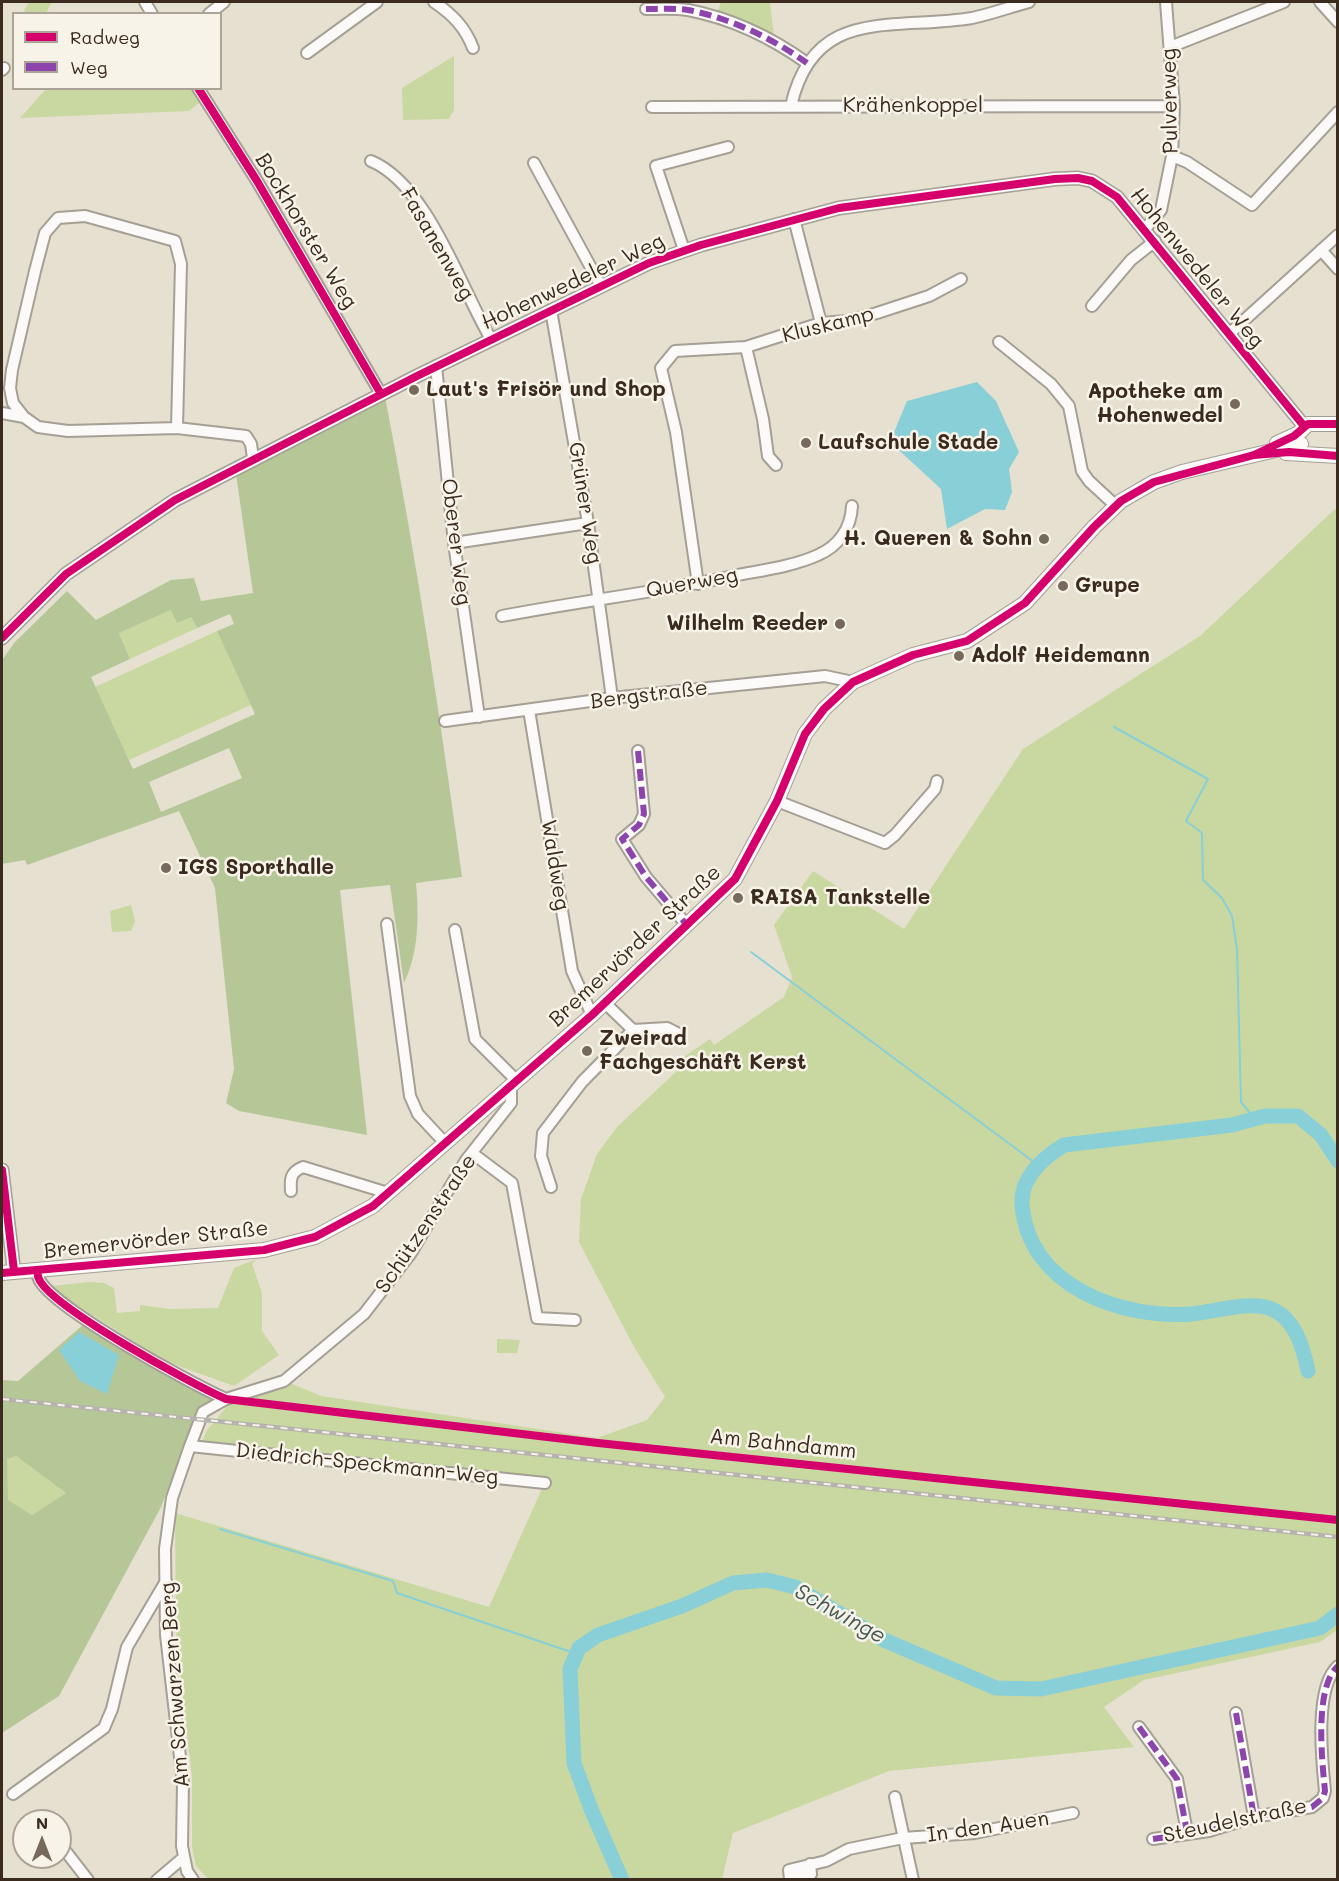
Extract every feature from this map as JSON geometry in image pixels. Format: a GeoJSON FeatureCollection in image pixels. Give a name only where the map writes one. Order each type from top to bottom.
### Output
{"type":"FeatureCollection","features":[{"type":"Feature","properties":{"kind":"main road","name":"Bremervörder Straße"},"geometry":{"type":"LineString","coordinates":[[8,1272],[38,1274],[264,1250],[315,1237],[373,1206],[592,1015],[735,879],[777,801],[805,734],[824,709],[853,682],[913,655],[967,640],[1025,603],[1094,526],[1116,506],[1154,482],[1254,455],[1301,434],[1338,424]]}},
{"type":"Feature","properties":{"kind":"main road"},"geometry":{"type":"LineString","coordinates":[[1301,434],[1313,450],[1338,450]]}},
{"type":"Feature","properties":{"kind":"main road"},"geometry":{"type":"LineString","coordinates":[[1254,455],[1289,452],[1338,456]]}},
{"type":"Feature","properties":{"kind":"street"},"geometry":{"type":"LineString","coordinates":[[212,12],[224,2]]}},
{"type":"Feature","properties":{"kind":"street"},"geometry":{"type":"LineString","coordinates":[[307,53],[377,2]]}},
{"type":"Feature","properties":{"kind":"street"},"geometry":{"type":"LineString","coordinates":[[434,2],[450,12],[467,32],[473,48]]}},
{"type":"Feature","properties":{"kind":"street"},"geometry":{"type":"LineString","coordinates":[[790,106],[796,80],[818,48],[848,31],[972,18],[1011,4],[1029,2]]}},
{"type":"Feature","properties":{"kind":"street","name":"Pulverweg"},"geometry":{"type":"LineString","coordinates":[[1145,229],[1161,210],[1172,156],[1174,106],[1166,2]]}},
{"type":"Feature","properties":{"kind":"street"},"geometry":{"type":"LineString","coordinates":[[1170,47],[1284,2]]}},
{"type":"Feature","properties":{"kind":"street"},"geometry":{"type":"LineString","coordinates":[[1320,2],[1338,22]]}},
{"type":"Feature","properties":{"kind":"street"},"geometry":{"type":"LineString","coordinates":[[646,9],[686,10],[715,17],[779,43],[807,63]]}},
{"type":"Feature","properties":{"kind":"street","name":"Bockhorster Weg"},"geometry":{"type":"LineString","coordinates":[[199,90],[257,181],[381,394]]}},
{"type":"Feature","properties":{"kind":"street","name":"Krähenkoppel"},"geometry":{"type":"LineString","coordinates":[[652,107],[1174,106]]}},
{"type":"Feature","properties":{"kind":"street"},"geometry":{"type":"LineString","coordinates":[[1172,156],[1187,162],[1252,205],[1338,112]]}},
{"type":"Feature","properties":{"kind":"street"},"geometry":{"type":"LineString","coordinates":[[684,250],[656,166],[728,147]]}},
{"type":"Feature","properties":{"kind":"street","name":"Fasanenweg"},"geometry":{"type":"LineString","coordinates":[[371,161],[390,171],[412,194],[426,216],[490,339]]}},
{"type":"Feature","properties":{"kind":"street"},"geometry":{"type":"LineString","coordinates":[[534,163],[601,286]]}},
{"type":"Feature","properties":{"kind":"street","name":"Hohenwedeler Weg"},"geometry":{"type":"LineString","coordinates":[[2,638],[66,574],[159,510],[253,458],[490,339],[601,286],[684,250],[850,206],[1070,177],[1086,179],[1104,187],[1117,197],[1145,229],[1229,334],[1301,434]]}},
{"type":"Feature","properties":{"kind":"street"},"geometry":{"type":"LineString","coordinates":[[177,428],[181,264],[175,242],[85,216],[58,219],[45,233],[12,370],[10,388],[13,403],[24,417],[38,427],[68,432],[177,428],[246,436],[252,444],[253,458]]}},
{"type":"Feature","properties":{"kind":"street"},"geometry":{"type":"LineString","coordinates":[[794,219],[821,322]]}},
{"type":"Feature","properties":{"kind":"street"},"geometry":{"type":"LineString","coordinates":[[1229,334],[1338,235]]}},
{"type":"Feature","properties":{"kind":"street"},"geometry":{"type":"LineString","coordinates":[[1092,306],[1131,260],[1155,242]]}},
{"type":"Feature","properties":{"kind":"street"},"geometry":{"type":"LineString","coordinates":[[1321,250],[1338,270]]}},
{"type":"Feature","properties":{"kind":"street","name":"Kluskamp"},"geometry":{"type":"LineString","coordinates":[[698,584],[676,432],[661,368],[675,351],[746,347],[821,322],[847,321],[877,313],[929,296],[961,279]]}},
{"type":"Feature","properties":{"kind":"street","name":"Grüner Weg"},"geometry":{"type":"LineString","coordinates":[[551,310],[555,322],[600,597],[612,698]]}},
{"type":"Feature","properties":{"kind":"street"},"geometry":{"type":"LineString","coordinates":[[999,342],[1036,370],[1069,406],[1082,471],[1089,481],[1116,506]]}},
{"type":"Feature","properties":{"kind":"street"},"geometry":{"type":"LineString","coordinates":[[746,347],[763,418],[768,456],[776,465]]}},
{"type":"Feature","properties":{"kind":"street","name":"Oberer Weg"},"geometry":{"type":"LineString","coordinates":[[436,366],[454,543],[479,717]]}},
{"type":"Feature","properties":{"kind":"street"},"geometry":{"type":"LineString","coordinates":[[2,413],[24,417]]}},
{"type":"Feature","properties":{"kind":"street","name":"Querweg"},"geometry":{"type":"LineString","coordinates":[[502,616],[600,597],[698,584],[819,555],[844,536],[852,521],[852,506]]}},
{"type":"Feature","properties":{"kind":"street"},"geometry":{"type":"LineString","coordinates":[[454,543],[588,523]]}},
{"type":"Feature","properties":{"kind":"street","name":"Bergstraße"},"geometry":{"type":"LineString","coordinates":[[446,721],[612,698],[825,676],[853,682]]}},
{"type":"Feature","properties":{"kind":"street","name":"Waldweg"},"geometry":{"type":"LineString","coordinates":[[529,711],[572,972],[592,1015]]}},
{"type":"Feature","properties":{"kind":"street","name":"Bremervörder Straße"},"geometry":{"type":"LineString","coordinates":[[638,751],[644,814],[639,825],[622,839],[646,877],[686,924]]}},
{"type":"Feature","properties":{"kind":"street"},"geometry":{"type":"LineString","coordinates":[[777,801],[885,843],[895,835],[935,789],[937,781]]}},
{"type":"Feature","properties":{"kind":"street"},"geometry":{"type":"LineString","coordinates":[[387,924],[410,1096],[418,1114],[445,1143]]}},
{"type":"Feature","properties":{"kind":"street"},"geometry":{"type":"LineString","coordinates":[[455,930],[475,1039],[514,1082]]}},
{"type":"Feature","properties":{"kind":"street"},"geometry":{"type":"LineString","coordinates":[[605,1003],[633,1030]]}},
{"type":"Feature","properties":{"kind":"street"},"geometry":{"type":"LineString","coordinates":[[551,1187],[541,1156],[543,1133],[582,1082],[633,1030],[668,1028],[677,1033]]}},
{"type":"Feature","properties":{"kind":"street","name":"Schützenstraße"},"geometry":{"type":"LineString","coordinates":[[226,1399],[285,1381],[364,1314],[411,1253],[465,1160],[511,1103],[514,1082]]}},
{"type":"Feature","properties":{"kind":"street"},"geometry":{"type":"LineString","coordinates":[[472,1153],[512,1183],[537,1317],[575,1320]]}},
{"type":"Feature","properties":{"kind":"street"},"geometry":{"type":"LineString","coordinates":[[291,1191],[294,1171],[303,1167],[388,1193]]}},
{"type":"Feature","properties":{"kind":"street"},"geometry":{"type":"LineString","coordinates":[[2,1170],[8,1272]]}},
{"type":"Feature","properties":{"kind":"street"},"geometry":{"type":"LineString","coordinates":[[38,1274],[52,1294],[101,1329],[197,1386],[226,1399]]}},
{"type":"Feature","properties":{"kind":"street","name":"Am Schwarzen Berg"},"geometry":{"type":"LineString","coordinates":[[193,1880],[183,1858],[183,1783],[166,1635],[165,1549],[172,1498],[189,1446],[203,1412],[226,1399]]}},
{"type":"Feature","properties":{"kind":"street","name":"Diedrich-Speckmann-Weg"},"geometry":{"type":"LineString","coordinates":[[189,1446],[545,1483]]}},
{"type":"Feature","properties":{"kind":"street"},"geometry":{"type":"LineString","coordinates":[[13,1794],[104,1728],[112,1709],[127,1647],[166,1580]]}},
{"type":"Feature","properties":{"kind":"street","name":"Steudelstraße"},"geometry":{"type":"LineString","coordinates":[[1153,1839],[1187,1832],[1209,1831],[1254,1816],[1312,1807],[1323,1798],[1325,1791],[1323,1706],[1328,1680],[1338,1666]]}},
{"type":"Feature","properties":{"kind":"street"},"geometry":{"type":"LineString","coordinates":[[1236,1713],[1254,1816]]}},
{"type":"Feature","properties":{"kind":"street"},"geometry":{"type":"LineString","coordinates":[[1139,1727],[1177,1779],[1187,1832]]}},
{"type":"Feature","properties":{"kind":"street","name":"In den Auen"},"geometry":{"type":"LineString","coordinates":[[895,1797],[913,1880]]}},
{"type":"Feature","properties":{"kind":"street","name":"In den Auen"},"geometry":{"type":"LineString","coordinates":[[790,1880],[789,1870],[826,1861],[849,1849],[903,1838],[975,1833],[1073,1813]]}},
{"type":"Feature","properties":{"kind":"street"},"geometry":{"type":"LineString","coordinates":[[157,1880],[183,1858]]}},
{"type":"Feature","properties":{"kind":"street"},"geometry":{"type":"LineString","coordinates":[[72,1859],[88,1880]]}},
{"type":"Feature","properties":{"kind":"green space"},"geometry":{"type":"Polygon","coordinates":[[[29,2],[52,2],[47,12],[24,11],[29,2]]]}},
{"type":"Feature","properties":{"kind":"green space"},"geometry":{"type":"Polygon","coordinates":[[[721,2],[770,2],[774,37],[717,14],[721,2]]]}},
{"type":"Feature","properties":{"kind":"green space"},"geometry":{"type":"Polygon","coordinates":[[[454,56],[454,110],[449,119],[403,120],[402,88],[454,56]]]}},
{"type":"Feature","properties":{"kind":"green space"},"geometry":{"type":"Polygon","coordinates":[[[45,90],[194,90],[201,101],[189,111],[20,118],[45,90]]]}},
{"type":"Feature","properties":{"kind":"green space"},"geometry":{"type":"Polygon","coordinates":[[[385,397],[427,636],[462,877],[416,883],[417,934],[413,959],[404,983],[390,885],[340,890],[367,1135],[239,1111],[226,1103],[234,1069],[215,888],[179,811],[27,865],[25,860],[2,864],[2,660],[15,642],[67,591],[96,620],[171,580],[194,578],[201,601],[253,593],[236,474],[385,397]],[[171,610],[119,633],[130,659],[91,677],[133,769],[255,714],[217,631],[234,624],[230,614],[197,628],[191,617],[177,623],[171,610]],[[229,748],[149,782],[161,812],[242,778],[229,748]]]}},
{"type":"Feature","properties":{"kind":"green space"},"geometry":{"type":"Polygon","coordinates":[[[1335,509],[1337,511],[1337,1157],[1328,1146],[1338,1161],[1337,1630],[1320,1642],[1144,1680],[1104,1707],[1134,1747],[889,1771],[733,1833],[722,1879],[208,1879],[196,1866],[192,1847],[192,1778],[176,1634],[175,1513],[489,1607],[545,1482],[201,1445],[207,1430],[231,1402],[290,1383],[321,1396],[597,1438],[647,1420],[665,1397],[633,1345],[579,1242],[581,1199],[597,1154],[617,1127],[677,1071],[673,1064],[710,1039],[714,1045],[784,997],[792,977],[774,925],[813,871],[904,929],[1023,749],[1200,636],[1335,509]]]}},
{"type":"Feature","properties":{"kind":"green space"},"geometry":{"type":"Polygon","coordinates":[[[171,610],[191,617],[197,628],[130,659],[119,633],[171,610]]]}},
{"type":"Feature","properties":{"kind":"green space"},"geometry":{"type":"Polygon","coordinates":[[[217,631],[251,705],[129,760],[95,687],[217,631]]]}},
{"type":"Feature","properties":{"kind":"green space"},"geometry":{"type":"Polygon","coordinates":[[[131,905],[135,921],[131,931],[112,932],[110,911],[131,905]]]}},
{"type":"Feature","properties":{"kind":"green space"},"geometry":{"type":"Polygon","coordinates":[[[257,1259],[252,1264],[262,1293],[262,1331],[279,1355],[234,1386],[165,1361],[51,1289],[51,1286],[104,1283],[114,1288],[117,1313],[140,1311],[140,1305],[169,1309],[218,1308],[234,1268],[257,1259]]]}},
{"type":"Feature","properties":{"kind":"green space"},"geometry":{"type":"Polygon","coordinates":[[[84,1324],[155,1368],[214,1399],[199,1408],[161,1507],[59,1696],[2,1733],[2,1380],[18,1381],[84,1324]],[[16,1456],[7,1459],[8,1500],[32,1515],[66,1493],[16,1456]]]}},
{"type":"Feature","properties":{"kind":"green space"},"geometry":{"type":"Polygon","coordinates":[[[497,1339],[520,1340],[517,1353],[497,1353],[497,1339]]]}},
{"type":"Feature","properties":{"kind":"green space"},"geometry":{"type":"Polygon","coordinates":[[[16,1456],[66,1493],[32,1515],[7,1500],[7,1458],[16,1456]]]}},
{"type":"Feature","properties":{"kind":"water"},"geometry":{"type":"Polygon","coordinates":[[[977,382],[996,401],[1019,452],[1009,469],[1012,492],[1005,510],[985,509],[947,529],[941,489],[890,442],[907,401],[977,382]]]}},
{"type":"Feature","properties":{"kind":"water"},"geometry":{"type":"Polygon","coordinates":[[[79,1332],[119,1355],[107,1394],[80,1381],[59,1350],[79,1332]]]}},
{"type":"Feature","properties":{"kind":"waterway"},"geometry":{"type":"LineString","coordinates":[[1114,727],[1208,779],[1186,821],[1202,833],[1203,880],[1222,898],[1232,916],[1237,949],[1241,1102],[1255,1119]]}},
{"type":"Feature","properties":{"kind":"waterway"},"geometry":{"type":"LineString","coordinates":[[751,952],[1038,1165]]}},
{"type":"Feature","properties":{"kind":"waterway"},"geometry":{"type":"LineString","coordinates":[[1308,1371],[1296,1334],[1285,1318],[1269,1308],[1252,1306],[1192,1314],[1165,1314],[1136,1311],[1083,1292],[1060,1277],[1042,1257],[1028,1233],[1022,1195],[1034,1169],[1064,1145],[1232,1125],[1265,1116],[1298,1116],[1321,1135],[1338,1161]]}},
{"type":"Feature","properties":{"kind":"waterway"},"geometry":{"type":"LineString","coordinates":[[220,1529],[393,1581],[397,1593],[577,1654]]}},
{"type":"Feature","properties":{"kind":"waterway","name":"Schwinge"},"geometry":{"type":"LineString","coordinates":[[622,1880],[574,1763],[570,1669],[579,1648],[598,1635],[682,1606],[733,1583],[767,1580],[795,1587],[884,1640],[996,1688],[1041,1689],[1320,1628],[1338,1614]]}},
{"type":"Feature","properties":{"kind":"railway"},"geometry":{"type":"LineString","coordinates":[[2,1399],[1338,1537]]}},
{"type":"Feature","properties":{"kind":"marked path"},"geometry":{"type":"LineString","coordinates":[[646,9],[688,10],[719,18],[765,37],[807,63]]}},
{"type":"Feature","properties":{"kind":"marked path"},"geometry":{"type":"LineString","coordinates":[[638,751],[644,814],[639,825],[622,839],[646,877],[686,924]]}},
{"type":"Feature","properties":{"kind":"marked path"},"geometry":{"type":"LineString","coordinates":[[1153,1839],[1209,1831],[1254,1817],[1312,1807],[1323,1798],[1325,1791],[1321,1744],[1323,1707],[1330,1676],[1338,1666]]}},
{"type":"Feature","properties":{"kind":"marked path"},"geometry":{"type":"LineString","coordinates":[[1236,1713],[1254,1817]]}},
{"type":"Feature","properties":{"kind":"marked path"},"geometry":{"type":"LineString","coordinates":[[1139,1727],[1177,1779],[1187,1832]]}},
{"type":"Feature","properties":{"kind":"cycle path"},"geometry":{"type":"LineString","coordinates":[[199,90],[257,181],[381,394]]}},
{"type":"Feature","properties":{"kind":"cycle path"},"geometry":{"type":"LineString","coordinates":[[2,638],[66,574],[175,500],[417,376],[649,263],[701,245],[839,208],[1055,179],[1078,178],[1092,181],[1117,197],[1304,426]]}},
{"type":"Feature","properties":{"kind":"cycle path"},"geometry":{"type":"LineString","coordinates":[[2,1273],[264,1250],[315,1237],[373,1206],[592,1015],[735,879],[777,801],[805,734],[824,709],[853,682],[913,655],[967,641],[1025,603],[1094,527],[1121,501],[1154,482],[1254,455],[1294,436],[1308,424],[1338,424]]}},
{"type":"Feature","properties":{"kind":"cycle path"},"geometry":{"type":"LineString","coordinates":[[1254,455],[1289,452],[1338,456]]}},
{"type":"Feature","properties":{"kind":"cycle path"},"geometry":{"type":"LineString","coordinates":[[2,1170],[14,1271]]}},
{"type":"Feature","properties":{"kind":"cycle path","name":"Am Bahndamm"},"geometry":{"type":"LineString","coordinates":[[38,1270],[38,1278],[49,1292],[95,1326],[155,1362],[226,1399],[598,1443],[1338,1520]]}},
{"type":"Feature","properties":{"kind":"place","name":"Laut's Frisör und Shop"},"geometry":{"type":"Point","coordinates":[414,390]}},
{"type":"Feature","properties":{"kind":"place","name":"Apotheke am Hohenwedel"},"geometry":{"type":"Point","coordinates":[1235,404]}},
{"type":"Feature","properties":{"kind":"place","name":"Laufschule Stade"},"geometry":{"type":"Point","coordinates":[806,443]}},
{"type":"Feature","properties":{"kind":"place","name":"H. Queren & Sohn"},"geometry":{"type":"Point","coordinates":[1044,539]}},
{"type":"Feature","properties":{"kind":"place","name":"Grupe"},"geometry":{"type":"Point","coordinates":[1063,586]}},
{"type":"Feature","properties":{"kind":"place","name":"Wilhelm Reeder"},"geometry":{"type":"Point","coordinates":[840,624]}},
{"type":"Feature","properties":{"kind":"place","name":"Adolf Heidemann"},"geometry":{"type":"Point","coordinates":[959,656]}},
{"type":"Feature","properties":{"kind":"place","name":"IGS Sporthalle"},"geometry":{"type":"Point","coordinates":[166,868]}},
{"type":"Feature","properties":{"kind":"place","name":"RAISA Tankstelle"},"geometry":{"type":"Point","coordinates":[738,898]}},
{"type":"Feature","properties":{"kind":"place","name":"Zweirad Fachgeschäft Kerst"},"geometry":{"type":"Point","coordinates":[587,1051]}}]}
